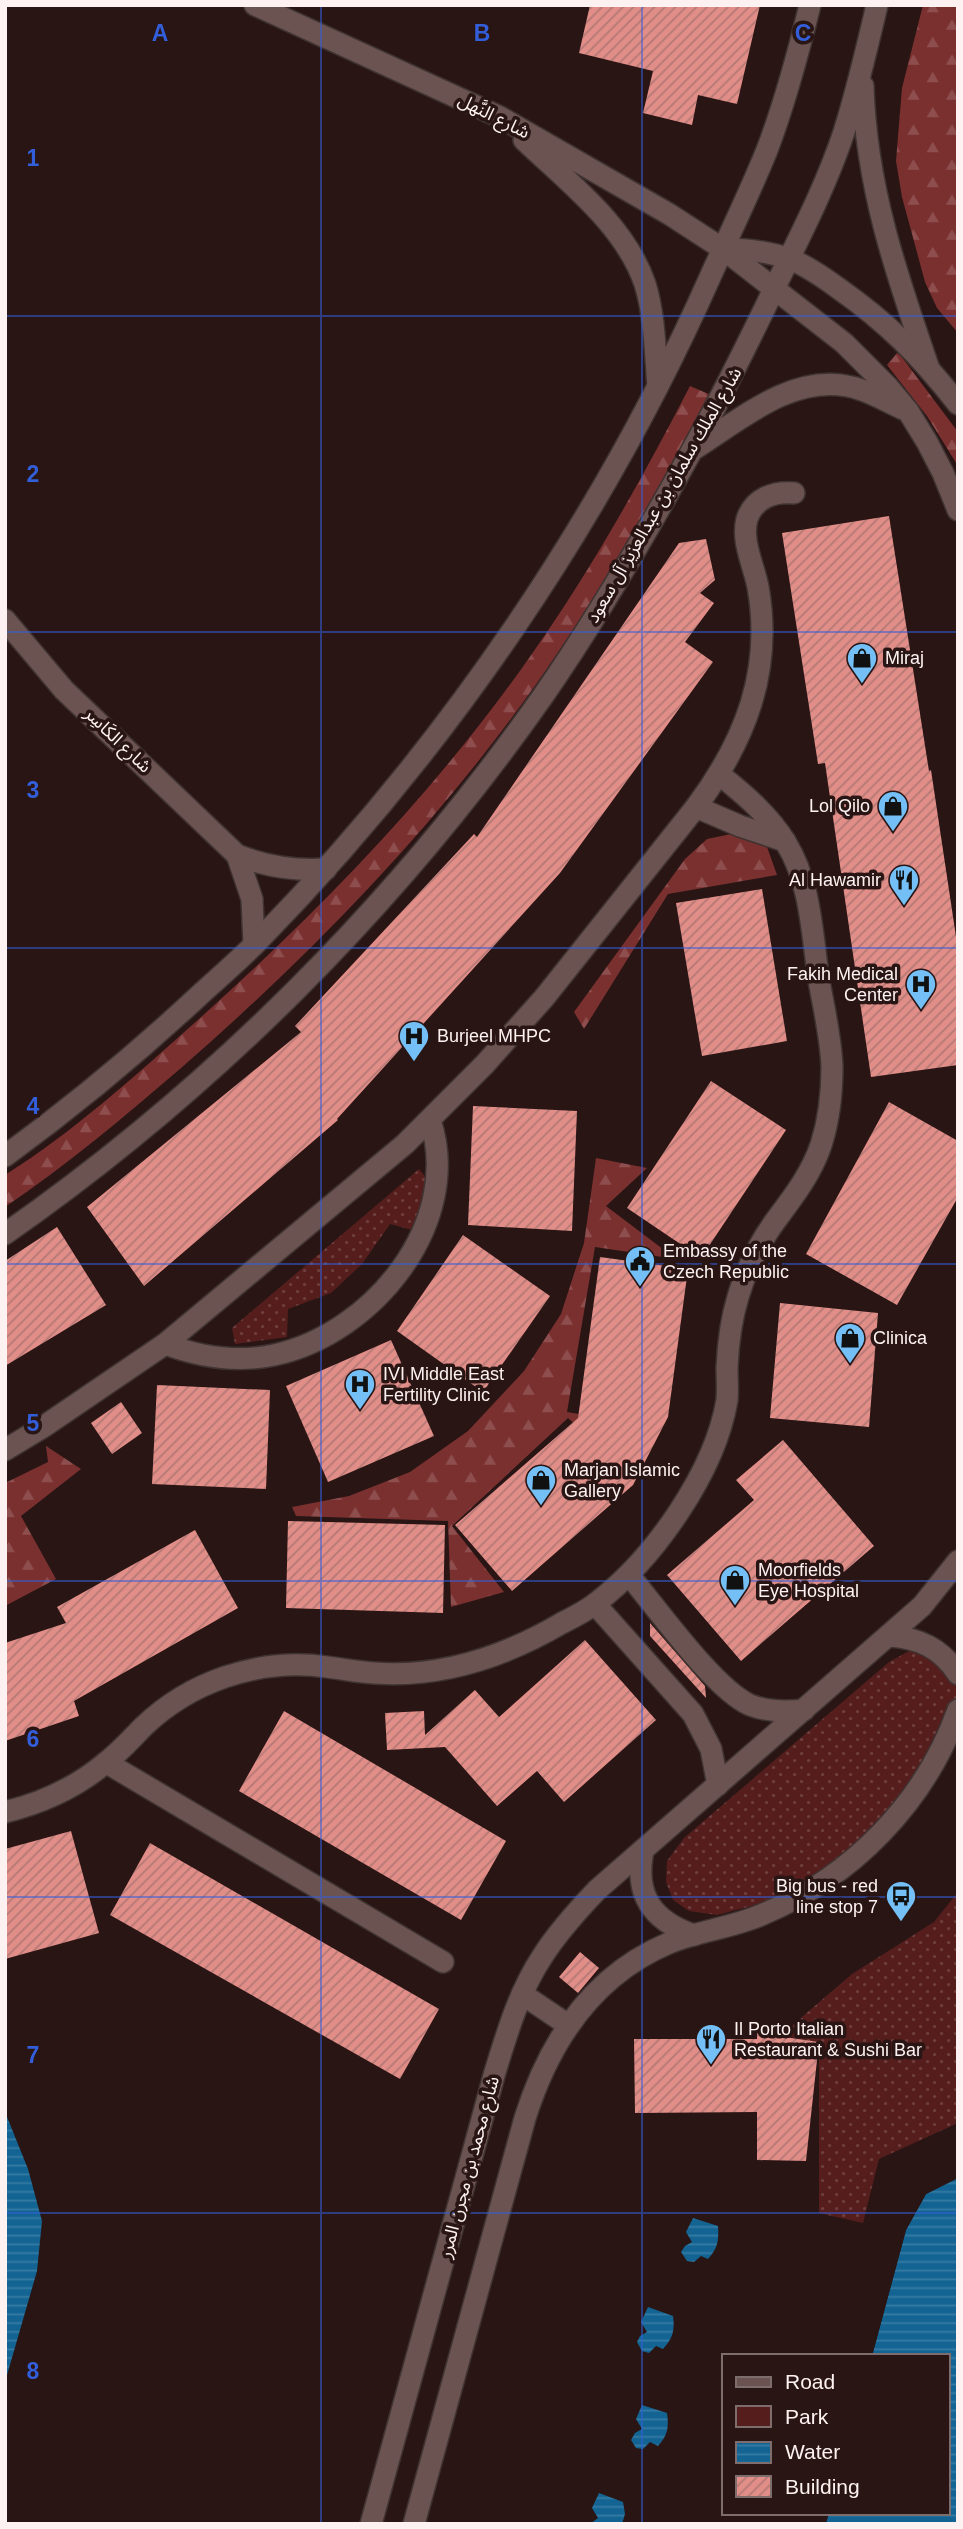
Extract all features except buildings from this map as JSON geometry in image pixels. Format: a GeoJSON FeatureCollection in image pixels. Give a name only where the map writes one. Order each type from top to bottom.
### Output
{"type":"FeatureCollection","features":[{"type":"Feature","properties":{"kind":"street","name":"شارع النَّهل"},"geometry":{"type":"LineString","coordinates":[[255,5],[500,117],[669,214],[723,249]]}},
{"type":"Feature","properties":{"kind":"street"},"geometry":{"type":"LineString","coordinates":[[5,1156],[100,1083],[163,1030],[254,945],[326,869],[391,793],[492,660],[553,567],[659,388],[775,127],[810,5]]}},
{"type":"Feature","properties":{"kind":"street","name":"شارع الملك سلمان بن عبدالعزيز آل سعود"},"geometry":{"type":"LineString","coordinates":[[5,1234],[93,1169],[204,1076],[283,1003],[384,897],[447,823],[543,696],[636,551],[739,364],[813,213],[844,132],[877,5]]}},
{"type":"Feature","properties":{"kind":"street"},"geometry":{"type":"LineString","coordinates":[[862,68],[871,169],[884,234],[928,366]]}},
{"type":"Feature","properties":{"kind":"street"},"geometry":{"type":"LineString","coordinates":[[500,117],[611,224],[625,243],[645,285],[659,388]]}},
{"type":"Feature","properties":{"kind":"street"},"geometry":{"type":"LineString","coordinates":[[723,249],[768,252],[790,259],[822,276],[892,329],[928,366],[958,404]]}},
{"type":"Feature","properties":{"kind":"street"},"geometry":{"type":"LineString","coordinates":[[723,249],[844,342],[867,364],[908,411],[943,473],[958,510]]}},
{"type":"Feature","properties":{"kind":"street"},"geometry":{"type":"LineString","coordinates":[[692,450],[774,399],[808,386],[848,386],[908,411]]}},
{"type":"Feature","properties":{"kind":"street"},"geometry":{"type":"LineString","coordinates":[[5,1450],[165,1344],[405,1144],[544,998],[696,807],[720,775],[741,736],[751,709],[761,650],[758,588],[746,538],[748,516],[762,499],[783,492],[794,493]]}},
{"type":"Feature","properties":{"kind":"street","name":"شارع الكَاسِر"},"geometry":{"type":"LineString","coordinates":[[5,620],[64,690],[237,855],[281,868],[326,869]]}},
{"type":"Feature","properties":{"kind":"street"},"geometry":{"type":"LineString","coordinates":[[5,1812],[64,1791],[107,1763],[167,1706],[222,1678],[251,1669],[281,1665],[407,1674],[460,1666],[514,1648],[595,1604],[629,1575],[687,1501],[716,1436],[727,1399],[731,1324],[745,1277],[758,1248],[809,1173],[820,1147],[828,1118],[832,1062],[807,900],[795,860],[785,841],[755,805],[720,775]]}},
{"type":"Feature","properties":{"kind":"street"},"geometry":{"type":"LineString","coordinates":[[696,807],[729,822],[785,841]]}},
{"type":"Feature","properties":{"kind":"street","name":"شارع الكَاسِر"},"geometry":{"type":"LineString","coordinates":[[237,855],[252,898],[254,945]]}},
{"type":"Feature","properties":{"kind":"street"},"geometry":{"type":"LineString","coordinates":[[165,1344],[220,1358],[273,1355],[322,1338],[363,1310],[397,1274],[416,1242],[430,1208],[438,1162],[430,1120]]}},
{"type":"Feature","properties":{"kind":"street","name":"شارع محمد بن مجرن المرر"},"geometry":{"type":"LineString","coordinates":[[371,2524],[495,2073],[522,1994],[541,1957],[597,1890],[922,1606],[958,1561]]}},
{"type":"Feature","properties":{"kind":"street"},"geometry":{"type":"LineString","coordinates":[[629,1575],[711,1673],[737,1697],[768,1710],[804,1710]]}},
{"type":"Feature","properties":{"kind":"street"},"geometry":{"type":"LineString","coordinates":[[595,1604],[693,1714],[711,1749],[719,1785]]}},
{"type":"Feature","properties":{"kind":"street"},"geometry":{"type":"LineString","coordinates":[[889,1636],[918,1641],[932,1647],[943,1655],[958,1674]]}},
{"type":"Feature","properties":{"kind":"street"},"geometry":{"type":"LineString","coordinates":[[414,2524],[525,2118],[544,2066],[568,2025],[593,1996],[630,1965],[672,1942],[728,1927],[771,1911],[821,1884],[849,1863],[883,1831],[920,1786],[958,1710]]}},
{"type":"Feature","properties":{"kind":"street"},"geometry":{"type":"LineString","coordinates":[[107,1763],[443,1962]]}},
{"type":"Feature","properties":{"kind":"street"},"geometry":{"type":"LineString","coordinates":[[643,1851],[640,1867],[645,1898],[665,1922],[694,1936]]}},
{"type":"Feature","properties":{"kind":"street"},"geometry":{"type":"LineString","coordinates":[[522,1994],[568,2025]]}},
{"type":"Feature","properties":{"kind":"green space"},"geometry":{"type":"Polygon","coordinates":[[[923,5],[958,5],[958,333],[937,308],[925,282],[902,197],[896,161],[902,88],[923,5]]]}},
{"type":"Feature","properties":{"kind":"green space"},"geometry":{"type":"Polygon","coordinates":[[[898,352],[958,432],[958,466],[927,416],[887,365],[898,352]]]}},
{"type":"Feature","properties":{"kind":"green space"},"geometry":{"type":"Polygon","coordinates":[[[690,386],[711,395],[650,504],[563,646],[459,785],[372,885],[326,933],[230,1024],[95,1140],[5,1207],[5,1175],[56,1140],[105,1101],[243,979],[329,895],[449,763],[522,668],[568,600],[632,494],[690,386]]]}},
{"type":"Feature","properties":{"kind":"green space"},"geometry":{"type":"Polygon","coordinates":[[[736,833],[766,844],[777,875],[668,894],[584,1029],[574,1012],[685,859],[707,839],[736,833]]]}},
{"type":"Feature","properties":{"kind":"green space"},"geometry":{"type":"Polygon","coordinates":[[[596,1158],[647,1168],[606,1206],[676,1259],[595,1247],[567,1412],[618,1421],[600,1448],[568,1418],[452,1526],[504,1592],[451,1607],[448,1521],[296,1516],[292,1507],[349,1496],[410,1472],[468,1431],[524,1371],[561,1314],[584,1243],[596,1158]]]}},
{"type":"Feature","properties":{"kind":"green space"},"geometry":{"type":"Polygon","coordinates":[[[419,1169],[431,1184],[412,1230],[390,1224],[362,1264],[331,1293],[288,1309],[287,1337],[235,1344],[232,1328],[419,1169]]]}},
{"type":"Feature","properties":{"kind":"green space"},"geometry":{"type":"Polygon","coordinates":[[[46,1446],[81,1469],[21,1516],[56,1579],[5,1606],[5,1483],[48,1462],[46,1446]]]}},
{"type":"Feature","properties":{"kind":"green space"},"geometry":{"type":"Polygon","coordinates":[[[933,1649],[958,1678],[958,1712],[908,1798],[814,1881],[759,1904],[717,1915],[689,1911],[673,1900],[666,1882],[667,1861],[684,1838],[889,1662],[911,1650],[933,1649]]]}},
{"type":"Feature","properties":{"kind":"green space"},"geometry":{"type":"Polygon","coordinates":[[[958,1892],[958,2123],[879,2159],[863,2223],[819,2213],[819,2043],[781,2035],[852,1974],[934,1922],[958,1892]]]}},
{"type":"Feature","properties":{"kind":"water"},"geometry":{"type":"Polygon","coordinates":[[[5,2112],[28,2169],[42,2221],[37,2271],[5,2382],[5,2112]]]}},
{"type":"Feature","properties":{"kind":"water"},"geometry":{"type":"Polygon","coordinates":[[[958,2178],[958,2524],[826,2524],[828,2515],[949,2515],[949,2354],[873,2354],[906,2230],[926,2194],[958,2178]]]}},
{"type":"Feature","properties":{"kind":"water"},"geometry":{"type":"Polygon","coordinates":[[[693,2218],[718,2226],[714,2251],[708,2259],[701,2256],[694,2262],[687,2261],[681,2252],[692,2242],[686,2232],[693,2218]]]}},
{"type":"Feature","properties":{"kind":"water"},"geometry":{"type":"Polygon","coordinates":[[[648,2307],[673,2316],[674,2326],[663,2349],[656,2346],[649,2353],[642,2351],[637,2342],[640,2336],[647,2332],[641,2322],[648,2307]]]}},
{"type":"Feature","properties":{"kind":"water"},"geometry":{"type":"Polygon","coordinates":[[[642,2405],[667,2413],[668,2423],[664,2438],[658,2446],[650,2442],[643,2449],[636,2448],[631,2440],[635,2433],[642,2429],[636,2419],[642,2405]]]}},
{"type":"Feature","properties":{"kind":"water"},"geometry":{"type":"Polygon","coordinates":[[[599,2493],[623,2502],[625,2514],[622,2524],[590,2524],[598,2518],[592,2508],[599,2493]]]}},
{"type":"Feature","properties":{"kind":"pier"},"geometry":{"type":"Polygon","coordinates":[[[958,2175],[958,2178],[926,2194],[906,2230],[873,2354],[869,2354],[903,2228],[923,2192],[958,2175]]]}},
{"type":"Feature","properties":{"kind":"place","name":"Miraj"},"geometry":{"type":"Point","coordinates":[862,685]}},
{"type":"Feature","properties":{"kind":"place","name":"Lol Qilo"},"geometry":{"type":"Point","coordinates":[893,833]}},
{"type":"Feature","properties":{"kind":"place","name":"Al Hawamir"},"geometry":{"type":"Point","coordinates":[904,907]}},
{"type":"Feature","properties":{"kind":"place","name":"Fakih Medical Center"},"geometry":{"type":"Point","coordinates":[921,1011]}},
{"type":"Feature","properties":{"kind":"place","name":"Burjeel MHPC"},"geometry":{"type":"Point","coordinates":[414,1063]}},
{"type":"Feature","properties":{"kind":"place","name":"Embassy of the Czech Republic"},"geometry":{"type":"Point","coordinates":[640,1288]}},
{"type":"Feature","properties":{"kind":"place","name":"Clinica"},"geometry":{"type":"Point","coordinates":[850,1365]}},
{"type":"Feature","properties":{"kind":"place","name":"IVI Middle East Fertility Clinic"},"geometry":{"type":"Point","coordinates":[360,1411]}},
{"type":"Feature","properties":{"kind":"place","name":"Marjan Islamic Gallery"},"geometry":{"type":"Point","coordinates":[541,1507]}},
{"type":"Feature","properties":{"kind":"place","name":"Moorfields Eye Hospital"},"geometry":{"type":"Point","coordinates":[735,1607]}},
{"type":"Feature","properties":{"kind":"place","name":"Big bus - red line stop 7"},"geometry":{"type":"Point","coordinates":[901,1923]}},
{"type":"Feature","properties":{"kind":"place","name":"Il Porto Italian Restaurant & Sushi Bar"},"geometry":{"type":"Point","coordinates":[711,2066]}}]}
